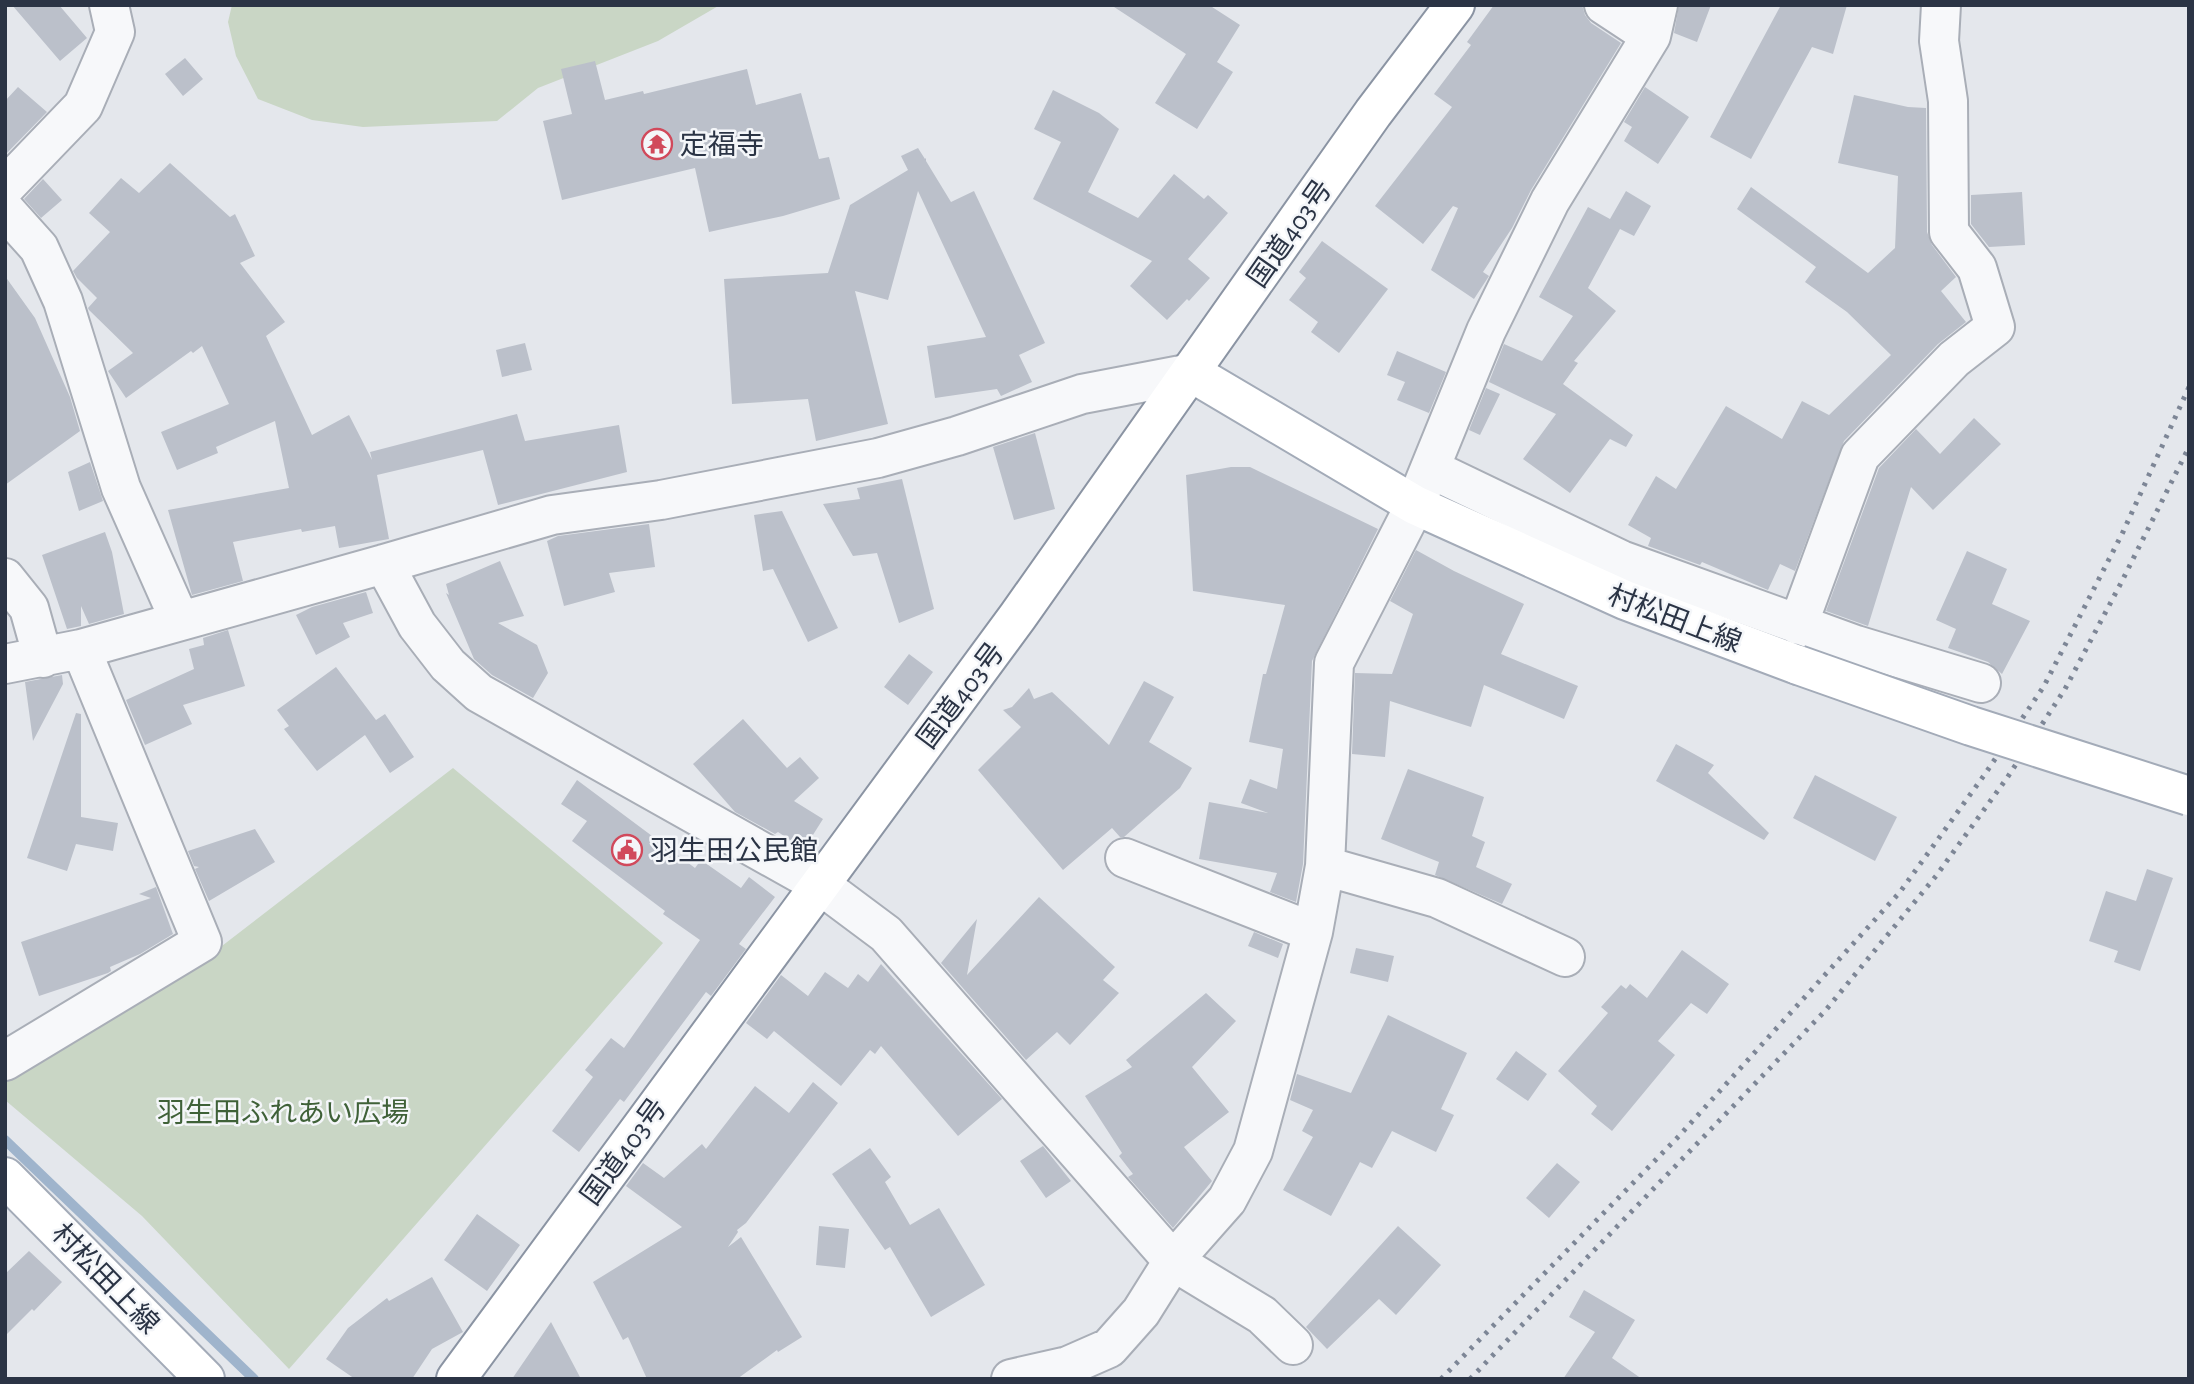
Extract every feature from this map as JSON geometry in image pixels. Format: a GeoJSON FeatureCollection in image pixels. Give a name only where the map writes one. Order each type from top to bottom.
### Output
{"type":"FeatureCollection","features":[{"type":"Feature","properties":{"kind":"main road","name":"国道403号"},"geometry":{"type":"LineString","coordinates":[[456,1379],[1018,616],[1373,113],[1455,5]]}},
{"type":"Feature","properties":{"kind":"main road","name":"村松田上線"},"geometry":{"type":"LineString","coordinates":[[1192,373],[1415,505],[1625,600],[1971,726],[2189,796]]}},
{"type":"Feature","properties":{"kind":"main road","name":"村松田上線"},"geometry":{"type":"LineString","coordinates":[[5,1177],[205,1379]]}},
{"type":"Feature","properties":{"kind":"street"},"geometry":{"type":"LineString","coordinates":[[5,187],[83,106],[115,32],[109,5]]}},
{"type":"Feature","properties":{"kind":"street"},"geometry":{"type":"LineString","coordinates":[[1012,1379],[1068,1366],[1109,1348],[1141,1312],[1173,1261],[1227,1200],[1253,1151],[1313,932],[1325,866],[1334,663],[1415,505],[1486,331],[1550,201],[1655,21],[1604,5]]}},
{"type":"Feature","properties":{"kind":"street"},"geometry":{"type":"LineString","coordinates":[[1798,625],[1860,456],[1954,359],[1995,327],[1977,268],[1949,232],[1948,101],[1939,41],[1941,5]]}},
{"type":"Feature","properties":{"kind":"street"},"geometry":{"type":"LineString","coordinates":[[5,210],[39,248],[63,301],[121,488],[180,621]]}},
{"type":"Feature","properties":{"kind":"street"},"geometry":{"type":"LineString","coordinates":[[5,664],[81,649],[552,514],[661,500],[878,457],[957,436],[1082,394],[1192,373]]}},
{"type":"Feature","properties":{"kind":"street"},"geometry":{"type":"LineString","coordinates":[[1431,469],[1620,560],[1798,625],[1981,683]]}},
{"type":"Feature","properties":{"kind":"street"},"geometry":{"type":"LineString","coordinates":[[384,564],[417,625],[448,665],[479,694],[819,884],[886,934],[1173,1261],[1262,1315],[1293,1345]]}},
{"type":"Feature","properties":{"kind":"street"},"geometry":{"type":"LineString","coordinates":[[5,578],[29,608],[43,658]]}},
{"type":"Feature","properties":{"kind":"street"},"geometry":{"type":"LineString","coordinates":[[5,1061],[202,942],[81,649]]}},
{"type":"Feature","properties":{"kind":"street"},"geometry":{"type":"LineString","coordinates":[[1125,858],[1313,932]]}},
{"type":"Feature","properties":{"kind":"street"},"geometry":{"type":"LineString","coordinates":[[1325,866],[1437,898],[1565,957]]}},
{"type":"Feature","properties":{"kind":"green space"},"geometry":{"type":"Polygon","coordinates":[[[232,5],[720,5],[658,41],[538,88],[497,121],[363,127],[312,120],[258,99],[236,56],[228,22],[232,5]]]}},
{"type":"Feature","properties":{"kind":"green space","name":"羽生田ふれあい広場"},"geometry":{"type":"Polygon","coordinates":[[[453,768],[663,943],[289,1369],[142,1216],[5,1100],[5,1075],[218,949],[453,768]]]}},
{"type":"Feature","properties":{"kind":"building"},"geometry":{"type":"Polygon","coordinates":[[[12,5],[59,5],[87,38],[60,61],[12,5]]]}},
{"type":"Feature","properties":{"kind":"building"},"geometry":{"type":"Polygon","coordinates":[[[1111,5],[1209,5],[1240,25],[1217,62],[1233,72],[1197,129],[1155,103],[1186,54],[1111,5]]]}},
{"type":"Feature","properties":{"kind":"building"},"geometry":{"type":"Polygon","coordinates":[[[1494,5],[1582,5],[1591,23],[1621,43],[1531,190],[1512,228],[1483,272],[1489,276],[1474,299],[1431,270],[1458,208],[1453,206],[1423,244],[1375,206],[1452,107],[1434,94],[1471,45],[1467,42],[1494,5]]]}},
{"type":"Feature","properties":{"kind":"building"},"geometry":{"type":"Polygon","coordinates":[[[1679,5],[1711,5],[1697,42],[1674,33],[1679,5]]]}},
{"type":"Feature","properties":{"kind":"building"},"geometry":{"type":"Polygon","coordinates":[[[1781,5],[1847,5],[1833,54],[1812,47],[1751,159],[1710,137],[1781,5]]]}},
{"type":"Feature","properties":{"kind":"building"},"geometry":{"type":"Polygon","coordinates":[[[185,58],[203,79],[183,96],[165,74],[185,58]]]}},
{"type":"Feature","properties":{"kind":"building","name":"定福寺"},"geometry":{"type":"Polygon","coordinates":[[[595,61],[605,100],[643,91],[644,94],[747,69],[756,105],[801,93],[819,159],[829,157],[840,199],[783,216],[709,232],[695,168],[562,200],[543,121],[572,114],[561,69],[595,61]]]}},
{"type":"Feature","properties":{"kind":"building"},"geometry":{"type":"Polygon","coordinates":[[[18,87],[47,112],[5,155],[5,101],[18,87]]]}},
{"type":"Feature","properties":{"kind":"building"},"geometry":{"type":"Polygon","coordinates":[[[1645,87],[1689,117],[1658,164],[1624,141],[1632,127],[1624,122],[1645,87]]]}},
{"type":"Feature","properties":{"kind":"building"},"geometry":{"type":"Polygon","coordinates":[[[1053,90],[1099,113],[1119,129],[1088,192],[1138,218],[1174,174],[1204,199],[1208,195],[1228,213],[1188,259],[1210,278],[1167,320],[1130,286],[1152,261],[1033,199],[1061,142],[1034,129],[1053,90]]]}},
{"type":"Feature","properties":{"kind":"building"},"geometry":{"type":"Polygon","coordinates":[[[1854,95],[1908,107],[1926,108],[1927,232],[1932,245],[1956,277],[1941,291],[1966,322],[1938,344],[1844,441],[1795,571],[1780,564],[1768,590],[1702,562],[1700,565],[1648,546],[1651,538],[1628,525],[1656,476],[1676,489],[1726,406],[1782,439],[1802,401],[1829,415],[1891,355],[1847,312],[1805,282],[1816,267],[1737,209],[1751,187],[1868,273],[1895,248],[1898,176],[1838,163],[1854,95]]]}},
{"type":"Feature","properties":{"kind":"building"},"geometry":{"type":"Polygon","coordinates":[[[918,148],[951,202],[974,191],[1045,343],[1019,355],[1032,382],[1001,396],[997,389],[935,398],[927,346],[986,337],[918,191],[888,300],[855,291],[888,424],[816,441],[808,399],[732,404],[724,279],[828,273],[850,205],[908,170],[901,156],[918,148]]]}},
{"type":"Feature","properties":{"kind":"building"},"geometry":{"type":"Polygon","coordinates":[[[170,163],[230,217],[235,214],[255,256],[240,263],[285,322],[266,336],[312,435],[349,415],[372,460],[370,452],[517,414],[525,441],[619,425],[627,472],[498,505],[483,450],[377,475],[389,539],[339,548],[335,526],[302,532],[301,529],[233,542],[243,581],[192,595],[168,510],[289,488],[275,421],[216,447],[218,453],[177,470],[161,432],[229,404],[202,346],[126,398],[108,371],[133,353],[89,310],[97,298],[73,271],[110,232],[89,213],[121,178],[139,193],[170,163]]]}},
{"type":"Feature","properties":{"kind":"building"},"geometry":{"type":"Polygon","coordinates":[[[43,179],[62,200],[41,218],[24,199],[43,179]]]}},
{"type":"Feature","properties":{"kind":"building"},"geometry":{"type":"Polygon","coordinates":[[[1626,191],[1651,206],[1634,236],[1620,229],[1588,288],[1616,311],[1574,361],[1578,363],[1563,384],[1633,435],[1626,447],[1610,439],[1570,493],[1523,459],[1556,414],[1489,382],[1504,344],[1542,361],[1573,316],[1539,297],[1588,207],[1610,219],[1626,191]]]}},
{"type":"Feature","properties":{"kind":"building"},"geometry":{"type":"Polygon","coordinates":[[[2022,192],[2025,245],[1989,247],[1971,224],[1971,195],[2022,192]]]}},
{"type":"Feature","properties":{"kind":"building"},"geometry":{"type":"Polygon","coordinates":[[[1322,241],[1388,289],[1339,353],[1311,332],[1318,322],[1289,300],[1306,278],[1299,272],[1322,241]]]}},
{"type":"Feature","properties":{"kind":"building"},"geometry":{"type":"Polygon","coordinates":[[[5,276],[35,318],[70,397],[80,431],[5,485],[5,276]]]}},
{"type":"Feature","properties":{"kind":"building"},"geometry":{"type":"Polygon","coordinates":[[[525,343],[532,370],[502,377],[496,350],[525,343]]]}},
{"type":"Feature","properties":{"kind":"building"},"geometry":{"type":"Polygon","coordinates":[[[1397,351],[1446,372],[1429,413],[1397,400],[1405,382],[1387,375],[1397,351]]]}},
{"type":"Feature","properties":{"kind":"building"},"geometry":{"type":"Polygon","coordinates":[[[1486,388],[1500,394],[1480,435],[1469,430],[1486,388]]]}},
{"type":"Feature","properties":{"kind":"building"},"geometry":{"type":"Polygon","coordinates":[[[1974,418],[2001,444],[1933,510],[1911,487],[1868,626],[1826,611],[1879,468],[1916,429],[1940,454],[1974,418]]]}},
{"type":"Feature","properties":{"kind":"building"},"geometry":{"type":"Polygon","coordinates":[[[1035,433],[1055,509],[1014,520],[993,447],[1035,433]]]}},
{"type":"Feature","properties":{"kind":"building"},"geometry":{"type":"Polygon","coordinates":[[[90,462],[103,501],[79,511],[68,472],[90,462]]]}},
{"type":"Feature","properties":{"kind":"building"},"geometry":{"type":"Polygon","coordinates":[[[1231,467],[1250,467],[1378,529],[1312,661],[1303,864],[1296,902],[1270,892],[1277,873],[1199,859],[1209,802],[1268,813],[1241,803],[1250,779],[1277,789],[1283,749],[1249,742],[1263,674],[1266,674],[1285,605],[1193,591],[1186,475],[1231,467]]]}},
{"type":"Feature","properties":{"kind":"building"},"geometry":{"type":"Polygon","coordinates":[[[902,479],[934,609],[899,623],[877,553],[853,556],[823,504],[860,499],[857,488],[902,479]]]}},
{"type":"Feature","properties":{"kind":"building"},"geometry":{"type":"Polygon","coordinates":[[[782,511],[838,628],[808,642],[773,569],[763,571],[754,515],[782,511]]]}},
{"type":"Feature","properties":{"kind":"building"},"geometry":{"type":"Polygon","coordinates":[[[649,524],[655,567],[609,573],[615,592],[564,606],[547,541],[558,536],[649,524]]]}},
{"type":"Feature","properties":{"kind":"building"},"geometry":{"type":"Polygon","coordinates":[[[105,532],[112,552],[124,614],[89,624],[81,606],[81,626],[67,629],[42,555],[105,532]]]}},
{"type":"Feature","properties":{"kind":"building"},"geometry":{"type":"Polygon","coordinates":[[[1416,550],[1524,604],[1501,654],[1578,686],[1564,719],[1484,685],[1471,727],[1390,701],[1385,757],[1352,754],[1355,673],[1392,674],[1413,614],[1390,601],[1416,550]]]}},
{"type":"Feature","properties":{"kind":"building"},"geometry":{"type":"Polygon","coordinates":[[[1967,551],[2007,569],[1992,604],[2030,621],[2002,674],[1988,662],[1948,648],[1956,629],[1936,620],[1967,551]]]}},
{"type":"Feature","properties":{"kind":"building"},"geometry":{"type":"Polygon","coordinates":[[[500,561],[524,616],[498,623],[537,645],[548,673],[533,698],[492,675],[474,659],[446,593],[449,595],[446,584],[500,561]]]}},
{"type":"Feature","properties":{"kind":"building"},"geometry":{"type":"Polygon","coordinates":[[[366,592],[373,613],[343,623],[350,637],[316,655],[296,615],[312,607],[366,592]]]}},
{"type":"Feature","properties":{"kind":"building"},"geometry":{"type":"Polygon","coordinates":[[[228,630],[245,686],[183,705],[192,724],[145,745],[126,700],[194,669],[189,649],[204,645],[203,638],[228,630]]]}},
{"type":"Feature","properties":{"kind":"building"},"geometry":{"type":"Polygon","coordinates":[[[909,654],[933,672],[908,705],[884,687],[909,654]]]}},
{"type":"Feature","properties":{"kind":"building"},"geometry":{"type":"Polygon","coordinates":[[[336,667],[376,720],[385,714],[414,757],[390,773],[365,735],[317,771],[284,729],[289,726],[277,710],[336,667]]]}},
{"type":"Feature","properties":{"kind":"building"},"geometry":{"type":"Polygon","coordinates":[[[62,675],[63,684],[33,741],[25,682],[62,675]]]}},
{"type":"Feature","properties":{"kind":"building"},"geometry":{"type":"Polygon","coordinates":[[[1144,681],[1174,697],[1149,742],[1192,768],[1180,788],[1124,837],[1120,837],[1112,828],[1063,870],[978,770],[1021,727],[1003,710],[1012,707],[1029,688],[1034,699],[1052,692],[1109,745],[1144,681]]]}},
{"type":"Feature","properties":{"kind":"building"},"geometry":{"type":"Polygon","coordinates":[[[76,713],[81,714],[81,817],[118,823],[113,851],[76,844],[67,871],[27,858],[76,713]]]}},
{"type":"Feature","properties":{"kind":"building"},"geometry":{"type":"Polygon","coordinates":[[[743,719],[787,768],[800,757],[819,778],[794,801],[823,819],[804,849],[778,832],[775,834],[735,812],[693,764],[743,719]]]}},
{"type":"Feature","properties":{"kind":"building"},"geometry":{"type":"Polygon","coordinates":[[[1676,744],[1714,765],[1708,773],[1769,833],[1764,840],[1656,781],[1676,744]]]}},
{"type":"Feature","properties":{"kind":"building"},"geometry":{"type":"Polygon","coordinates":[[[1408,769],[1484,797],[1472,836],[1485,842],[1476,867],[1512,884],[1502,904],[1435,875],[1439,862],[1381,839],[1408,769]]]}},
{"type":"Feature","properties":{"kind":"building"},"geometry":{"type":"Polygon","coordinates":[[[1815,775],[1897,817],[1875,861],[1793,818],[1815,775]]]}},
{"type":"Feature","properties":{"kind":"building"},"geometry":{"type":"Polygon","coordinates":[[[577,780],[695,868],[701,860],[741,888],[749,877],[775,897],[739,944],[746,949],[711,996],[706,992],[624,1102],[620,1099],[579,1152],[552,1131],[593,1077],[585,1070],[611,1038],[624,1048],[700,940],[572,841],[587,821],[561,804],[577,780]]]}},
{"type":"Feature","properties":{"kind":"building"},"geometry":{"type":"Polygon","coordinates":[[[255,829],[275,862],[209,901],[195,869],[199,867],[194,866],[188,851],[255,829]]]}},
{"type":"Feature","properties":{"kind":"building"},"geometry":{"type":"Polygon","coordinates":[[[2147,869],[2173,878],[2140,971],[2114,962],[2118,951],[2089,941],[2106,891],[2136,901],[2147,869]]]}},
{"type":"Feature","properties":{"kind":"building"},"geometry":{"type":"Polygon","coordinates":[[[156,887],[173,934],[140,954],[110,967],[111,971],[108,973],[39,996],[21,942],[151,898],[139,894],[156,887]]]}},
{"type":"Feature","properties":{"kind":"building"},"geometry":{"type":"Polygon","coordinates":[[[1039,897],[1115,967],[1103,980],[1119,993],[1070,1045],[1057,1032],[1026,1060],[941,963],[977,919],[967,975],[1039,897]]]}},
{"type":"Feature","properties":{"kind":"building"},"geometry":{"type":"Polygon","coordinates":[[[1254,932],[1283,944],[1278,958],[1248,946],[1254,932]]]}},
{"type":"Feature","properties":{"kind":"building"},"geometry":{"type":"Polygon","coordinates":[[[1356,948],[1394,956],[1388,982],[1350,973],[1356,948]]]}},
{"type":"Feature","properties":{"kind":"building"},"geometry":{"type":"Polygon","coordinates":[[[1682,950],[1729,984],[1707,1014],[1691,1003],[1658,1041],[1675,1055],[1612,1131],[1591,1114],[1597,1106],[1558,1071],[1608,1013],[1601,1007],[1621,985],[1626,989],[1630,984],[1647,998],[1682,950]]]}},
{"type":"Feature","properties":{"kind":"building"},"geometry":{"type":"Polygon","coordinates":[[[881,964],[1002,1099],[958,1136],[881,1046],[875,1054],[870,1050],[841,1086],[774,1031],[767,1039],[746,1023],[781,975],[808,996],[825,972],[848,988],[858,974],[868,982],[881,964]]]}},
{"type":"Feature","properties":{"kind":"building"},"geometry":{"type":"Polygon","coordinates":[[[1206,993],[1236,1021],[1192,1067],[1229,1112],[1184,1147],[1212,1181],[1173,1228],[1128,1177],[1133,1174],[1119,1156],[1122,1153],[1085,1096],[1132,1067],[1126,1060],[1206,993]]]}},
{"type":"Feature","properties":{"kind":"building"},"geometry":{"type":"Polygon","coordinates":[[[1388,1015],[1467,1053],[1441,1109],[1454,1115],[1436,1152],[1392,1131],[1372,1168],[1360,1162],[1331,1216],[1283,1190],[1313,1137],[1302,1131],[1313,1110],[1290,1100],[1297,1074],[1351,1093],[1388,1015]]]}},
{"type":"Feature","properties":{"kind":"building"},"geometry":{"type":"Polygon","coordinates":[[[1516,1051],[1547,1074],[1528,1101],[1496,1079],[1516,1051]]]}},
{"type":"Feature","properties":{"kind":"building"},"geometry":{"type":"Polygon","coordinates":[[[813,1082],[838,1103],[746,1223],[737,1230],[728,1247],[741,1237],[802,1337],[778,1352],[777,1350],[737,1379],[647,1379],[628,1337],[623,1340],[593,1282],[682,1227],[626,1186],[643,1163],[664,1178],[702,1144],[706,1149],[755,1086],[789,1113],[813,1082]]]}},
{"type":"Feature","properties":{"kind":"building"},"geometry":{"type":"Polygon","coordinates":[[[1043,1146],[1071,1181],[1046,1198],[1020,1161],[1043,1146]]]}},
{"type":"Feature","properties":{"kind":"building"},"geometry":{"type":"Polygon","coordinates":[[[870,1148],[891,1177],[885,1182],[910,1225],[939,1208],[985,1285],[931,1317],[890,1247],[885,1250],[832,1174],[870,1148]]]}},
{"type":"Feature","properties":{"kind":"building"},"geometry":{"type":"Polygon","coordinates":[[[1557,1163],[1580,1182],[1549,1218],[1526,1198],[1557,1163]]]}},
{"type":"Feature","properties":{"kind":"building"},"geometry":{"type":"Polygon","coordinates":[[[477,1214],[520,1245],[487,1291],[444,1260],[477,1214]]]}},
{"type":"Feature","properties":{"kind":"building"},"geometry":{"type":"Polygon","coordinates":[[[819,1226],[849,1229],[845,1268],[816,1265],[819,1226]]]}},
{"type":"Feature","properties":{"kind":"building"},"geometry":{"type":"Polygon","coordinates":[[[1398,1226],[1441,1265],[1396,1315],[1379,1299],[1327,1349],[1306,1327],[1398,1226]]]}},
{"type":"Feature","properties":{"kind":"building"},"geometry":{"type":"Polygon","coordinates":[[[29,1251],[62,1282],[5,1336],[5,1274],[29,1251]]]}},
{"type":"Feature","properties":{"kind":"building"},"geometry":{"type":"Polygon","coordinates":[[[432,1277],[463,1332],[432,1349],[412,1379],[355,1379],[326,1359],[348,1328],[387,1298],[389,1301],[432,1277]]]}},
{"type":"Feature","properties":{"kind":"building"},"geometry":{"type":"Polygon","coordinates":[[[1584,1290],[1635,1320],[1612,1358],[1642,1379],[1563,1379],[1595,1332],[1569,1317],[1584,1290]]]}},
{"type":"Feature","properties":{"kind":"building"},"geometry":{"type":"Polygon","coordinates":[[[551,1322],[581,1379],[512,1379],[551,1322]]]}},
{"type":"Feature","properties":{"kind":"waterway"},"geometry":{"type":"LineString","coordinates":[[5,1140],[254,1379]]}},
{"type":"Feature","properties":{"kind":"railway"},"geometry":{"type":"LineString","coordinates":[[1441,1379],[1679,1136],[1900,892],[2044,686],[2123,532],[2189,387]]}},
{"type":"Feature","properties":{"kind":"railway"},"geometry":{"type":"LineString","coordinates":[[1470,1379],[1825,1011],[1936,876],[2007,778],[2065,689],[2189,447]]}},
{"type":"Feature","properties":{"kind":"place","name":"定福寺"},"geometry":{"type":"Point","coordinates":[657,144]}},
{"type":"Feature","properties":{"kind":"place","name":"羽生田公民館"},"geometry":{"type":"Point","coordinates":[627,850]}}]}
